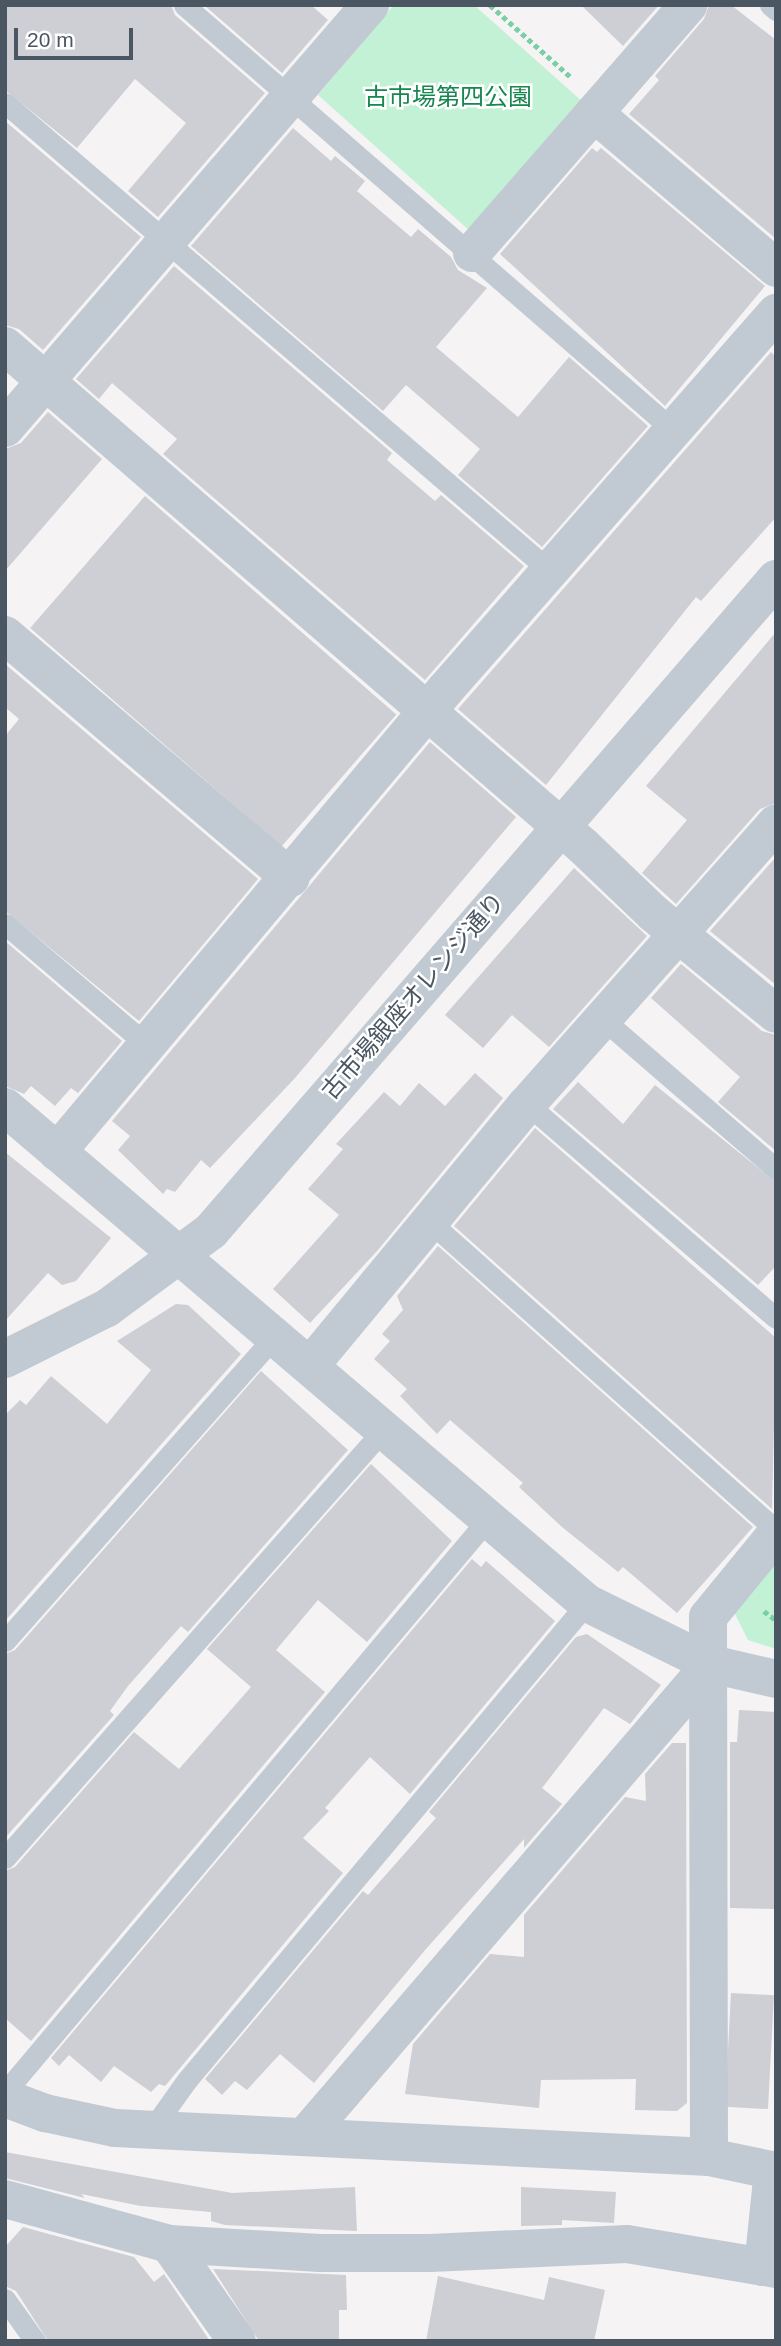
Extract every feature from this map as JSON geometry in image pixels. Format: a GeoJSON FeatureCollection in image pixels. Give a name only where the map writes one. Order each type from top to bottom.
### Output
{"type":"FeatureCollection","features":[{"type":"Feature","properties":{"kind":"street"},"geometry":{"type":"LineString","coordinates":[[5,428],[47,383],[370,5]]}},
{"type":"Feature","properties":{"kind":"street"},"geometry":{"type":"LineString","coordinates":[[472,253],[688,5]]}},
{"type":"Feature","properties":{"kind":"street"},"geometry":{"type":"LineString","coordinates":[[598,109],[776,268]]}},
{"type":"Feature","properties":{"kind":"street"},"geometry":{"type":"LineString","coordinates":[[57,1152],[427,712],[776,313]]}},
{"type":"Feature","properties":{"kind":"street"},"geometry":{"type":"LineString","coordinates":[[5,346],[678,933],[776,1014]]}},
{"type":"Feature","properties":{"kind":"street","name":"古市場銀座オレンジ通り"},"geometry":{"type":"LineString","coordinates":[[5,1359],[107,1308],[211,1231],[776,579]]}},
{"type":"Feature","properties":{"kind":"street"},"geometry":{"type":"LineString","coordinates":[[5,635],[290,878]]}},
{"type":"Feature","properties":{"kind":"street"},"geometry":{"type":"LineString","coordinates":[[310,1366],[527,1104],[776,824]]}},
{"type":"Feature","properties":{"kind":"street"},"geometry":{"type":"LineString","coordinates":[[5,1107],[587,1604],[710,1664],[776,1679]]}},
{"type":"Feature","properties":{"kind":"street"},"geometry":{"type":"LineString","coordinates":[[709,2157],[708,1617],[776,1532]]}},
{"type":"Feature","properties":{"kind":"street"},"geometry":{"type":"LineString","coordinates":[[306,2135],[710,1664]]}},
{"type":"Feature","properties":{"kind":"street"},"geometry":{"type":"LineString","coordinates":[[5,2098],[45,2113],[115,2128],[306,2135],[709,2157],[774,2171],[770,2268],[627,2244],[430,2253],[320,2253],[169,2244],[8,2203]]}},
{"type":"Feature","properties":{"kind":"street"},"geometry":{"type":"LineString","coordinates":[[169,2244],[237,2341]]}},
{"type":"Feature","properties":{"kind":"lane"},"geometry":{"type":"LineString","coordinates":[[184,5],[672,429]]}},
{"type":"Feature","properties":{"kind":"lane"},"geometry":{"type":"LineString","coordinates":[[770,5],[776,10]]}},
{"type":"Feature","properties":{"kind":"lane"},"geometry":{"type":"LineString","coordinates":[[5,103],[550,571]]}},
{"type":"Feature","properties":{"kind":"lane"},"geometry":{"type":"LineString","coordinates":[[5,924],[147,1045]]}},
{"type":"Feature","properties":{"kind":"lane"},"geometry":{"type":"LineString","coordinates":[[604,1020],[776,1169]]}},
{"type":"Feature","properties":{"kind":"lane"},"geometry":{"type":"LineString","coordinates":[[527,1104],[776,1318]]}},
{"type":"Feature","properties":{"kind":"lane"},"geometry":{"type":"LineString","coordinates":[[429,1221],[776,1532]]}},
{"type":"Feature","properties":{"kind":"lane"},"geometry":{"type":"LineString","coordinates":[[5,1641],[275,1336]]}},
{"type":"Feature","properties":{"kind":"lane"},"geometry":{"type":"LineString","coordinates":[[5,1858],[384,1429]]}},
{"type":"Feature","properties":{"kind":"lane"},"geometry":{"type":"LineString","coordinates":[[5,2092],[488,1519]]}},
{"type":"Feature","properties":{"kind":"lane"},"geometry":{"type":"LineString","coordinates":[[152,2129],[187,2080],[587,1604]]}},
{"type":"Feature","properties":{"kind":"lane"},"geometry":{"type":"LineString","coordinates":[[5,2299],[35,2341]]}},
{"type":"Feature","properties":{"kind":"path"},"geometry":{"type":"LineString","coordinates":[[490,5],[598,109]]}},
{"type":"Feature","properties":{"kind":"green space","name":"古市場第四公園"},"geometry":{"type":"Polygon","coordinates":[[[394,5],[474,5],[584,103],[471,232],[318,95],[394,5]]]}},
{"type":"Feature","properties":{"kind":"green space"},"geometry":{"type":"Polygon","coordinates":[[[776,1559],[776,1649],[748,1640],[733,1610],[776,1559]]]}},
{"type":"Feature","properties":{"kind":"building"},"geometry":{"type":"Polygon","coordinates":[[[5,5],[171,5],[175,15],[265,93],[158,217],[128,191],[186,123],[135,79],[77,148],[5,90],[5,5]]]}},
{"type":"Feature","properties":{"kind":"building"},"geometry":{"type":"Polygon","coordinates":[[[204,5],[311,5],[328,20],[282,73],[204,5]]]}},
{"type":"Feature","properties":{"kind":"building"},"geometry":{"type":"Polygon","coordinates":[[[581,5],[659,5],[623,46],[581,5]]]}},
{"type":"Feature","properties":{"kind":"building"},"geometry":{"type":"Polygon","coordinates":[[[709,5],[731,5],[776,40],[776,239],[629,114],[659,80],[655,76],[704,19],[709,5]]]}},
{"type":"Feature","properties":{"kind":"building"},"geometry":{"type":"Polygon","coordinates":[[[5,121],[141,237],[43,350],[19,329],[5,325],[5,121]]]}},
{"type":"Feature","properties":{"kind":"building"},"geometry":{"type":"Polygon","coordinates":[[[293,128],[331,161],[335,156],[365,181],[357,191],[411,237],[418,229],[451,257],[458,270],[487,288],[436,347],[518,417],[569,357],[648,426],[542,547],[458,475],[480,449],[406,385],[383,411],[191,246],[293,128]]]}},
{"type":"Feature","properties":{"kind":"building"},"geometry":{"type":"Polygon","coordinates":[[[592,148],[597,152],[601,148],[765,286],[665,406],[500,254],[592,148]]]}},
{"type":"Feature","properties":{"kind":"building"},"geometry":{"type":"Polygon","coordinates":[[[174,266],[392,453],[387,460],[435,501],[441,495],[524,566],[425,680],[163,454],[177,439],[112,383],[99,399],[76,379],[174,266]]]}},
{"type":"Feature","properties":{"kind":"building"},"geometry":{"type":"Polygon","coordinates":[[[771,352],[776,357],[776,517],[701,601],[696,597],[546,785],[458,709],[771,352]]]}},
{"type":"Feature","properties":{"kind":"building"},"geometry":{"type":"Polygon","coordinates":[[[48,412],[102,459],[5,571],[5,449],[21,443],[48,412]]]}},
{"type":"Feature","properties":{"kind":"building"},"geometry":{"type":"Polygon","coordinates":[[[145,496],[396,714],[282,847],[30,628],[145,496]]]}},
{"type":"Feature","properties":{"kind":"building"},"geometry":{"type":"Polygon","coordinates":[[[776,632],[776,803],[760,809],[676,904],[642,873],[687,820],[646,786],[776,632]]]}},
{"type":"Feature","properties":{"kind":"building"},"geometry":{"type":"Polygon","coordinates":[[[5,664],[258,879],[139,1021],[5,911],[5,736],[19,719],[5,707],[5,664]]]}},
{"type":"Feature","properties":{"kind":"building"},"geometry":{"type":"Polygon","coordinates":[[[430,742],[516,817],[295,1078],[210,1168],[201,1160],[175,1192],[167,1189],[163,1194],[118,1150],[130,1136],[112,1121],[430,742]]]}},
{"type":"Feature","properties":{"kind":"building"},"geometry":{"type":"Polygon","coordinates":[[[776,857],[776,985],[710,931],[776,857]]]}},
{"type":"Feature","properties":{"kind":"building"},"geometry":{"type":"Polygon","coordinates":[[[574,868],[647,936],[549,1047],[512,1015],[483,1048],[445,1015],[574,868]]]}},
{"type":"Feature","properties":{"kind":"building"},"geometry":{"type":"Polygon","coordinates":[[[5,941],[122,1041],[78,1093],[71,1088],[55,1106],[31,1086],[24,1094],[5,1086],[5,941]]]}},
{"type":"Feature","properties":{"kind":"building"},"geometry":{"type":"Polygon","coordinates":[[[681,964],[762,1031],[776,1035],[776,1151],[718,1102],[740,1077],[651,998],[681,964]]]}},
{"type":"Feature","properties":{"kind":"building"},"geometry":{"type":"Polygon","coordinates":[[[475,1073],[503,1098],[378,1250],[310,1323],[273,1289],[339,1215],[308,1189],[343,1149],[336,1144],[384,1092],[400,1106],[419,1083],[445,1106],[475,1073]]]}},
{"type":"Feature","properties":{"kind":"building"},"geometry":{"type":"Polygon","coordinates":[[[578,1082],[623,1124],[655,1085],[776,1182],[776,1266],[758,1285],[553,1109],[578,1082]]]}},
{"type":"Feature","properties":{"kind":"building"},"geometry":{"type":"Polygon","coordinates":[[[535,1128],[776,1338],[772,1509],[454,1226],[535,1128]]]}},
{"type":"Feature","properties":{"kind":"building"},"geometry":{"type":"Polygon","coordinates":[[[5,1152],[111,1238],[76,1281],[62,1285],[48,1273],[5,1321],[5,1152]]]}},
{"type":"Feature","properties":{"kind":"building"},"geometry":{"type":"Polygon","coordinates":[[[438,1246],[753,1527],[677,1613],[623,1567],[618,1572],[562,1527],[519,1487],[523,1483],[450,1420],[437,1434],[400,1396],[407,1389],[374,1359],[390,1341],[382,1334],[403,1310],[397,1296],[438,1246]]]}},
{"type":"Feature","properties":{"kind":"building"},"geometry":{"type":"Polygon","coordinates":[[[176,1304],[188,1305],[241,1354],[5,1621],[5,1415],[20,1400],[26,1405],[51,1376],[107,1424],[151,1370],[117,1341],[176,1304]]]}},
{"type":"Feature","properties":{"kind":"building"},"geometry":{"type":"Polygon","coordinates":[[[261,1371],[348,1450],[188,1632],[181,1626],[128,1686],[110,1711],[114,1715],[5,1838],[5,1654],[15,1650],[261,1371]]]}},
{"type":"Feature","properties":{"kind":"building"},"geometry":{"type":"Polygon","coordinates":[[[371,1464],[452,1541],[367,1642],[318,1600],[276,1650],[325,1692],[31,2041],[5,2018],[5,1871],[15,1867],[134,1732],[179,1769],[251,1687],[207,1649],[371,1464]]]}},
{"type":"Feature","properties":{"kind":"building"},"geometry":{"type":"Polygon","coordinates":[[[472,1559],[481,1567],[486,1561],[555,1621],[410,1794],[370,1757],[325,1808],[329,1811],[303,1838],[343,1873],[165,2086],[159,2084],[151,2092],[114,2066],[101,2082],[69,2055],[59,2066],[51,2058],[472,1559]]]}},
{"type":"Feature","properties":{"kind":"building"},"geometry":{"type":"Polygon","coordinates":[[[587,1634],[661,1685],[630,1724],[604,1708],[542,1788],[562,1804],[524,1848],[524,1839],[426,1949],[314,2083],[280,2054],[247,2090],[235,2081],[222,2095],[205,2079],[363,1891],[368,1895],[436,1818],[429,1812],[576,1637],[587,1634]]]}},
{"type":"Feature","properties":{"kind":"building"},"geometry":{"type":"Polygon","coordinates":[[[739,1710],[776,1712],[776,1909],[730,1908],[730,1742],[737,1742],[739,1710]]]}},
{"type":"Feature","properties":{"kind":"building"},"geometry":{"type":"Polygon","coordinates":[[[672,1743],[686,1743],[687,2103],[677,2111],[635,2110],[636,2079],[541,2080],[539,2108],[405,2094],[413,2044],[490,1954],[524,1957],[524,1915],[625,1797],[646,1801],[645,1774],[672,1743]]]}},
{"type":"Feature","properties":{"kind":"building"},"geometry":{"type":"Polygon","coordinates":[[[731,1993],[774,1995],[768,2109],[725,2107],[731,1993]]]}},
{"type":"Feature","properties":{"kind":"building"},"geometry":{"type":"Polygon","coordinates":[[[5,2152],[232,2193],[355,2187],[357,2231],[225,2225],[211,2221],[211,2212],[141,2206],[81,2194],[85,2198],[5,2178],[5,2152]]]}},
{"type":"Feature","properties":{"kind":"building"},"geometry":{"type":"Polygon","coordinates":[[[521,2187],[616,2192],[614,2223],[562,2220],[562,2225],[521,2226],[521,2187]]]}},
{"type":"Feature","properties":{"kind":"building"},"geometry":{"type":"Polygon","coordinates":[[[23,2227],[134,2257],[154,2282],[164,2274],[210,2341],[48,2341],[16,2291],[5,2286],[5,2247],[23,2227]]]}},
{"type":"Feature","properties":{"kind":"building"},"geometry":{"type":"Polygon","coordinates":[[[213,2269],[346,2275],[347,2310],[339,2310],[339,2341],[259,2341],[213,2269]]]}},
{"type":"Feature","properties":{"kind":"building"},"geometry":{"type":"Polygon","coordinates":[[[438,2276],[544,2300],[549,2277],[605,2290],[594,2341],[426,2341],[438,2276]]]}}]}
